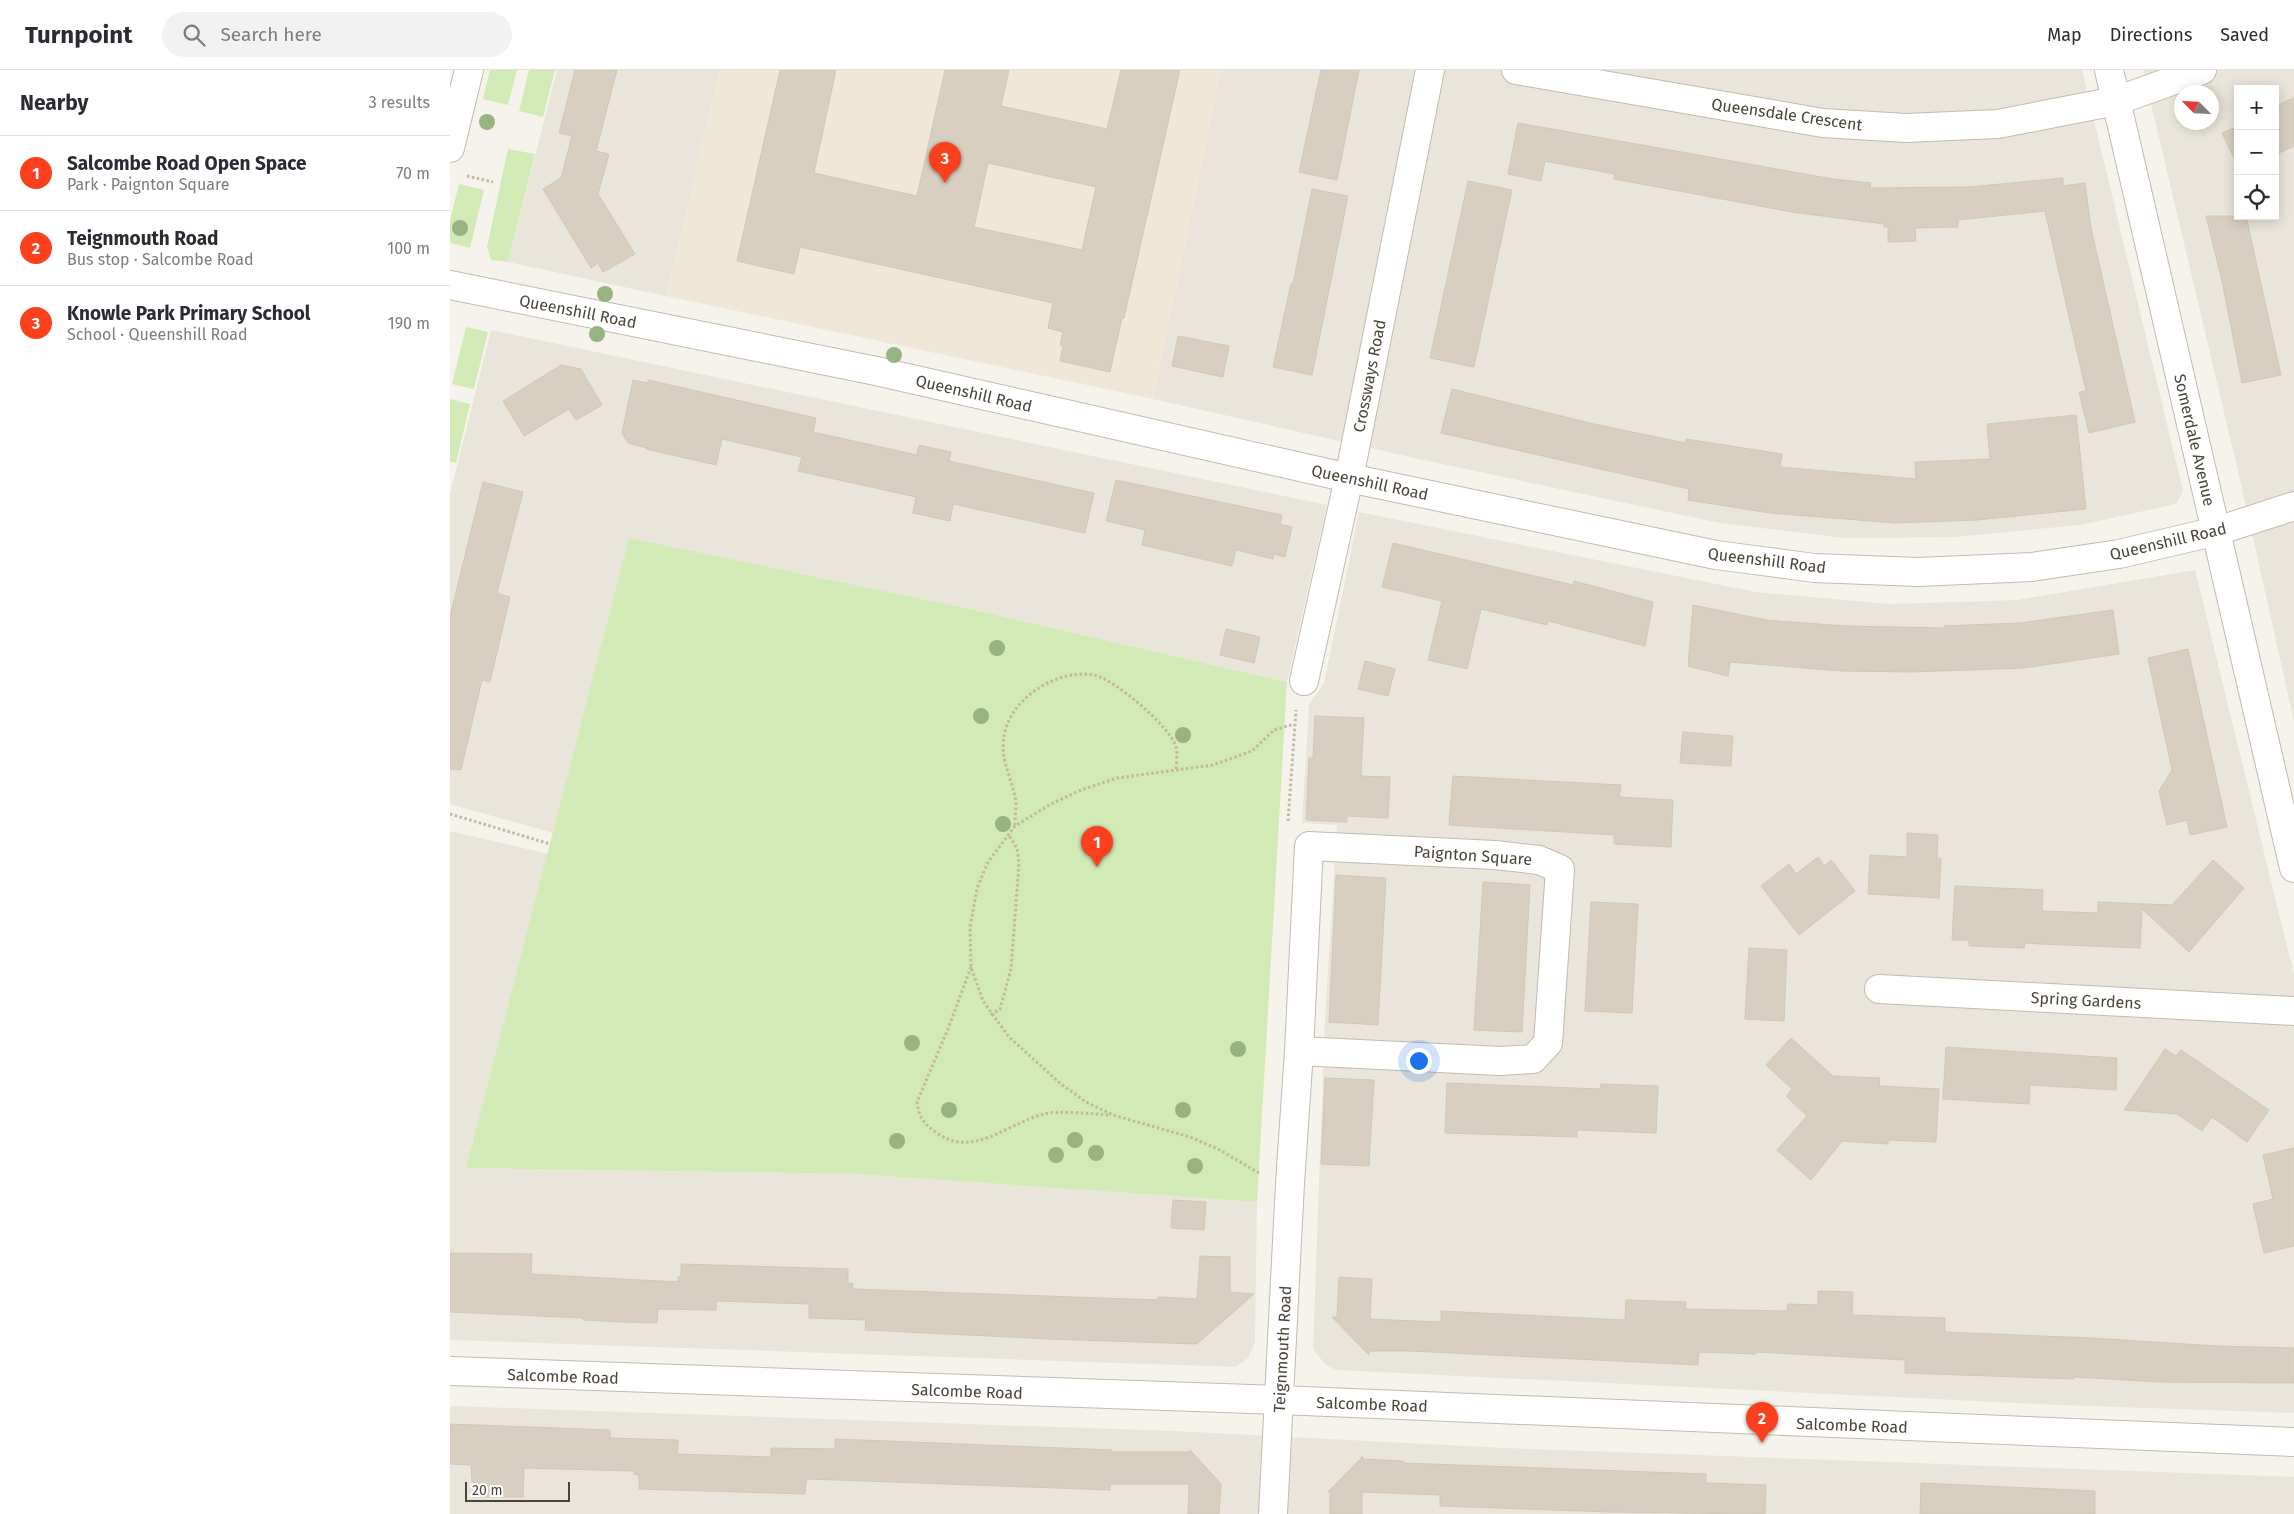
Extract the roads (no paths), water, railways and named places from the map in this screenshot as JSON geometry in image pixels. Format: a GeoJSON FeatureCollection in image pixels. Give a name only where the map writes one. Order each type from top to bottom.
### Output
{"type":"FeatureCollection","features":[{"type":"Feature","properties":{"kind":"street"},"geometry":{"type":"LineString","coordinates":[[450,148],[469,70]]}},
{"type":"Feature","properties":{"kind":"street","name":"Crossways Road"},"geometry":{"type":"LineString","coordinates":[[1304,681],[1349,478],[1430,70]]}},
{"type":"Feature","properties":{"kind":"street","name":"Queensdale Crescent"},"geometry":{"type":"LineString","coordinates":[[1516,70],[1823,122],[1906,128],[1998,124],[2116,101],[2202,70]]}},
{"type":"Feature","properties":{"kind":"street","name":"Somerdale Avenue"},"geometry":{"type":"LineString","coordinates":[[2109,70],[2294,868]]}},
{"type":"Feature","properties":{"kind":"street","name":"Queenshill Road"},"geometry":{"type":"LineString","coordinates":[[450,285],[876,371],[1349,478],[1716,555],[1814,568],[1918,572],[2032,567],[2119,554],[2217,531],[2294,506]]}},
{"type":"Feature","properties":{"kind":"street","name":"Paignton Square"},"geometry":{"type":"LineString","coordinates":[[1309,846],[1495,855],[1539,860],[1560,869],[1548,1044],[1533,1060],[1500,1061],[1300,1051],[1309,846]]}},
{"type":"Feature","properties":{"kind":"street","name":"Spring Gardens"},"geometry":{"type":"LineString","coordinates":[[1879,989],[2294,1011]]}},
{"type":"Feature","properties":{"kind":"street","name":"Teignmouth Road"},"geometry":{"type":"LineString","coordinates":[[1273,1514],[1290,1183],[1300,1051]]}},
{"type":"Feature","properties":{"kind":"street","name":"Salcombe Road"},"geometry":{"type":"LineString","coordinates":[[450,1371],[1185,1399],[1280,1400],[2294,1442]]}},
{"type":"Feature","properties":{"kind":"place","name":"Knowle Park Primary School"},"geometry":{"type":"Point","coordinates":[945,183]}},
{"type":"Feature","properties":{"kind":"place","name":"Salcombe Road Open Space"},"geometry":{"type":"Point","coordinates":[1097,867]}},
{"type":"Feature","properties":{"kind":"place","name":"Teignmouth Road"},"geometry":{"type":"Point","coordinates":[1762,1443]}}]}
